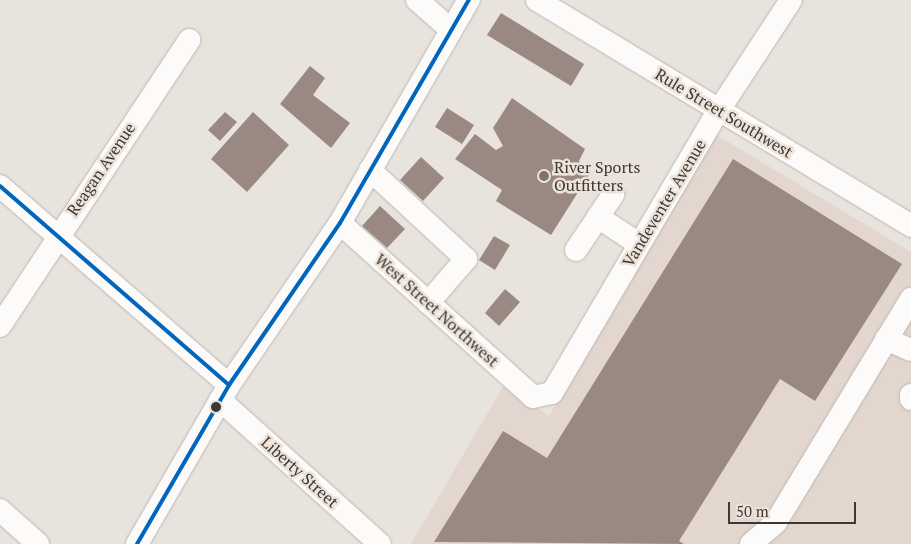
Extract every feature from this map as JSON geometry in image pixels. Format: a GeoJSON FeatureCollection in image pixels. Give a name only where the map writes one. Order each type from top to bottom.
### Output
{"type":"FeatureCollection","features":[{"type":"Feature","properties":{"kind":"street"},"geometry":{"type":"LineString","coordinates":[[417,0],[450,28]]}},
{"type":"Feature","properties":{"kind":"street"},"geometry":{"type":"LineString","coordinates":[[137,544],[224,393],[340,223],[450,28],[468,0]]}},
{"type":"Feature","properties":{"kind":"street","name":"Rule Street Southwest"},"geometry":{"type":"LineString","coordinates":[[537,0],[911,226]]}},
{"type":"Feature","properties":{"kind":"street","name":"Vandeventer Avenue"},"geometry":{"type":"LineString","coordinates":[[534,397],[552,393],[719,110],[791,0]]}},
{"type":"Feature","properties":{"kind":"street","name":"Reagan Avenue"},"geometry":{"type":"LineString","coordinates":[[0,326],[56,236],[189,40]]}},
{"type":"Feature","properties":{"kind":"street"},"geometry":{"type":"LineString","coordinates":[[370,170],[466,259],[428,303]]}},
{"type":"Feature","properties":{"kind":"street","name":"Liberty Street"},"geometry":{"type":"LineString","coordinates":[[0,186],[224,393],[380,544]]}},
{"type":"Feature","properties":{"kind":"street"},"geometry":{"type":"LineString","coordinates":[[576,250],[613,195]]}},
{"type":"Feature","properties":{"kind":"street"},"geometry":{"type":"LineString","coordinates":[[598,217],[639,244]]}},
{"type":"Feature","properties":{"kind":"street","name":"West Street Northwest"},"geometry":{"type":"LineString","coordinates":[[340,223],[534,397]]}},
{"type":"Feature","properties":{"kind":"street"},"geometry":{"type":"LineString","coordinates":[[751,544],[776,522],[911,299]]}},
{"type":"Feature","properties":{"kind":"street"},"geometry":{"type":"LineString","coordinates":[[886,339],[911,350]]}},
{"type":"Feature","properties":{"kind":"street"},"geometry":{"type":"LineString","coordinates":[[911,394],[911,399]]}},
{"type":"Feature","properties":{"kind":"street"},"geometry":{"type":"LineString","coordinates":[[0,510],[38,544]]}},
{"type":"Feature","properties":{"kind":"shaded area"},"geometry":{"type":"Polygon","coordinates":[[[715,134],[911,252],[911,544],[411,544],[504,385],[549,416],[715,134]]]}},
{"type":"Feature","properties":{"kind":"building"},"geometry":{"type":"Polygon","coordinates":[[[501,13],[584,64],[571,86],[487,35],[501,13]]]}},
{"type":"Feature","properties":{"kind":"building"},"geometry":{"type":"Polygon","coordinates":[[[310,66],[325,78],[313,95],[350,123],[331,148],[280,104],[310,66]]]}},
{"type":"Feature","properties":{"kind":"building"},"geometry":{"type":"Polygon","coordinates":[[[512,98],[585,149],[579,161],[589,175],[551,235],[496,201],[502,190],[455,159],[475,134],[496,150],[503,146],[493,128],[512,98]]]}},
{"type":"Feature","properties":{"kind":"building"},"geometry":{"type":"Polygon","coordinates":[[[447,108],[474,125],[462,144],[435,127],[447,108]]]}},
{"type":"Feature","properties":{"kind":"building"},"geometry":{"type":"Polygon","coordinates":[[[225,112],[237,122],[220,141],[208,130],[225,112]]]}},
{"type":"Feature","properties":{"kind":"building"},"geometry":{"type":"Polygon","coordinates":[[[253,112],[289,145],[247,192],[211,159],[253,112]]]}},
{"type":"Feature","properties":{"kind":"building"},"geometry":{"type":"Polygon","coordinates":[[[421,157],[444,178],[423,201],[400,180],[421,157]]]}},
{"type":"Feature","properties":{"kind":"building"},"geometry":{"type":"Polygon","coordinates":[[[733,159],[902,264],[815,401],[780,379],[679,541],[684,544],[434,542],[503,431],[547,458],[733,159]]]}},
{"type":"Feature","properties":{"kind":"building"},"geometry":{"type":"Polygon","coordinates":[[[380,206],[405,229],[387,248],[362,226],[380,206]]]}},
{"type":"Feature","properties":{"kind":"building"},"geometry":{"type":"Polygon","coordinates":[[[494,236],[510,245],[495,270],[479,260],[494,236]]]}},
{"type":"Feature","properties":{"kind":"building"},"geometry":{"type":"Polygon","coordinates":[[[505,289],[520,302],[499,326],[485,313],[505,289]]]}},
{"type":"Feature","properties":{"kind":"transit line"},"geometry":{"type":"LineString","coordinates":[[137,544],[229,385],[340,223],[469,0]]}},
{"type":"Feature","properties":{"kind":"transit line"},"geometry":{"type":"LineString","coordinates":[[0,186],[229,385]]}},
{"type":"Feature","properties":{"kind":"place","name":"River Sports Outfitters"},"geometry":{"type":"Point","coordinates":[544,176]}}]}
